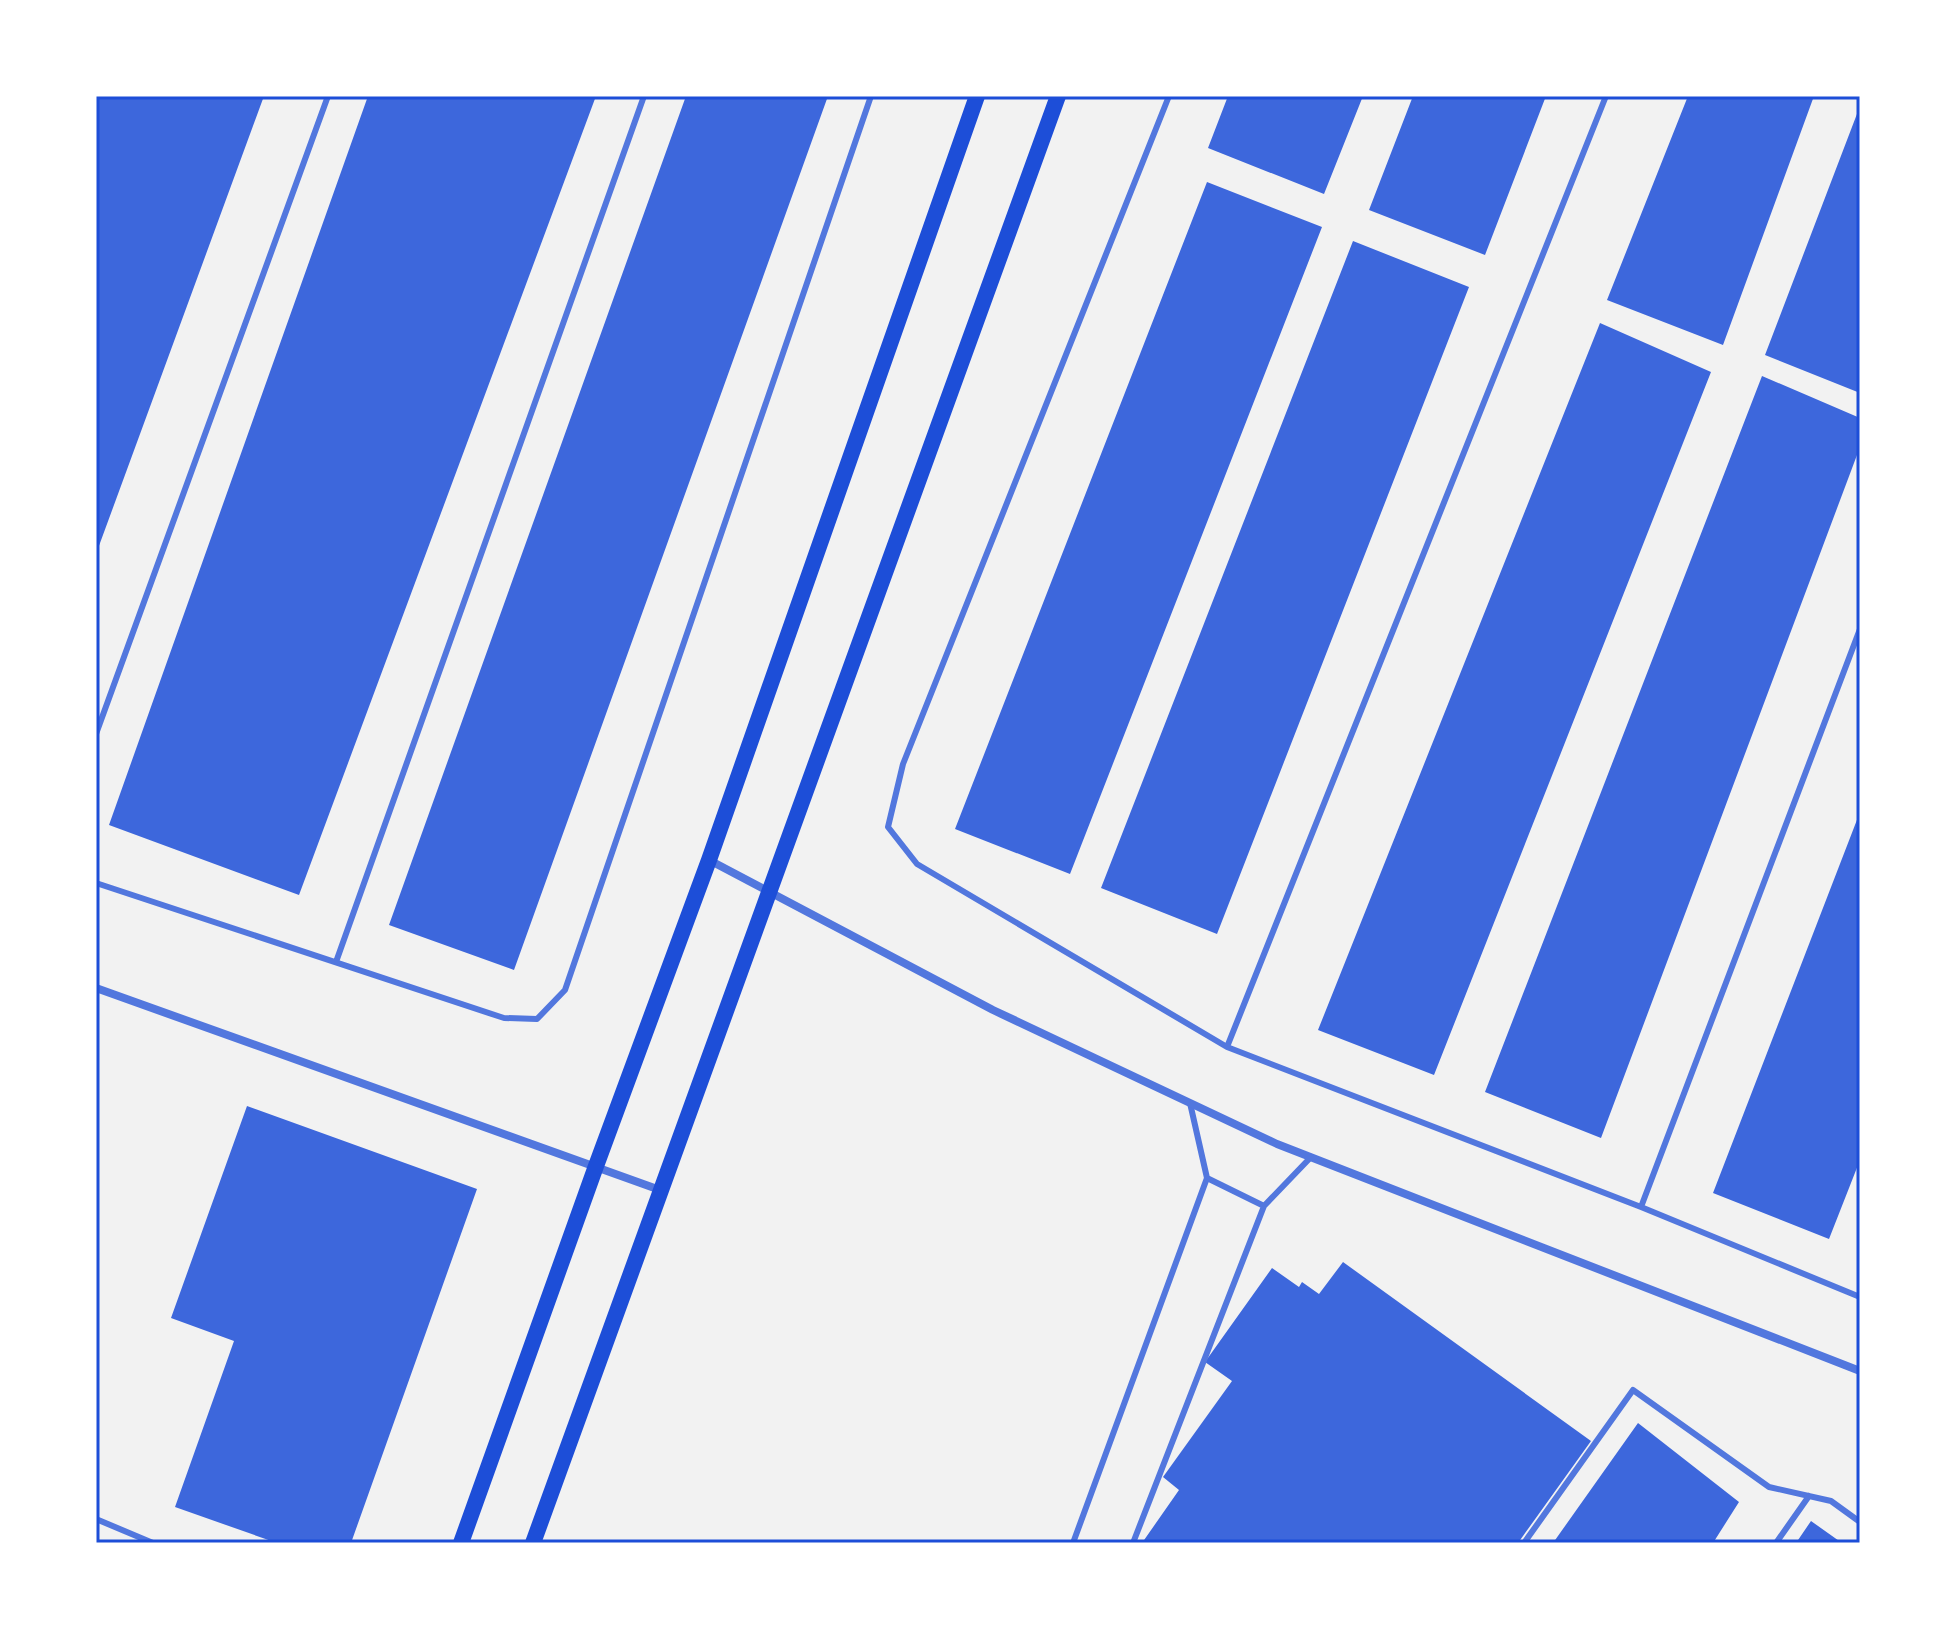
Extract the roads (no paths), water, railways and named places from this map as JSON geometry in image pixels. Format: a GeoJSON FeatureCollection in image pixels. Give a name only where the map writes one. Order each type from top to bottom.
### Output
{"type":"FeatureCollection","features":[{"type":"Feature","properties":{"kind":"main road"},"geometry":{"type":"LineString","coordinates":[[461,1543],[709,860],[977,96]]}},
{"type":"Feature","properties":{"kind":"main road"},"geometry":{"type":"LineString","coordinates":[[533,1543],[1058,96]]}},
{"type":"Feature","properties":{"kind":"street"},"geometry":{"type":"LineString","coordinates":[[709,860],[993,1010],[1277,1144],[1860,1371]]}},
{"type":"Feature","properties":{"kind":"street"},"geometry":{"type":"LineString","coordinates":[[96,988],[660,1190]]}},
{"type":"Feature","properties":{"kind":"lane"},"geometry":{"type":"LineString","coordinates":[[96,734],[328,96]]}},
{"type":"Feature","properties":{"kind":"lane"},"geometry":{"type":"LineString","coordinates":[[336,962],[644,96]]}},
{"type":"Feature","properties":{"kind":"lane"},"geometry":{"type":"LineString","coordinates":[[96,883],[504,1018],[537,1019],[565,990],[871,96]]}},
{"type":"Feature","properties":{"kind":"lane"},"geometry":{"type":"LineString","coordinates":[[1169,96],[903,764],[888,827],[917,864],[1227,1047],[1641,1207],[1860,1297]]}},
{"type":"Feature","properties":{"kind":"lane"},"geometry":{"type":"LineString","coordinates":[[1227,1047],[1606,96]]}},
{"type":"Feature","properties":{"kind":"lane"},"geometry":{"type":"LineString","coordinates":[[1641,1207],[1860,629]]}},
{"type":"Feature","properties":{"kind":"lane"},"geometry":{"type":"LineString","coordinates":[[1073,1543],[1207,1178],[1190,1103]]}},
{"type":"Feature","properties":{"kind":"lane"},"geometry":{"type":"LineString","coordinates":[[1133,1543],[1264,1206],[1311,1157]]}},
{"type":"Feature","properties":{"kind":"lane"},"geometry":{"type":"LineString","coordinates":[[1207,1178],[1264,1206]]}},
{"type":"Feature","properties":{"kind":"lane"},"geometry":{"type":"LineString","coordinates":[[1524,1543],[1633,1390],[1769,1487],[1831,1501],[1860,1522]]}},
{"type":"Feature","properties":{"kind":"lane"},"geometry":{"type":"LineString","coordinates":[[1776,1543],[1809,1496]]}},
{"type":"Feature","properties":{"kind":"lane"},"geometry":{"type":"LineString","coordinates":[[96,1519],[153,1543]]}}]}
